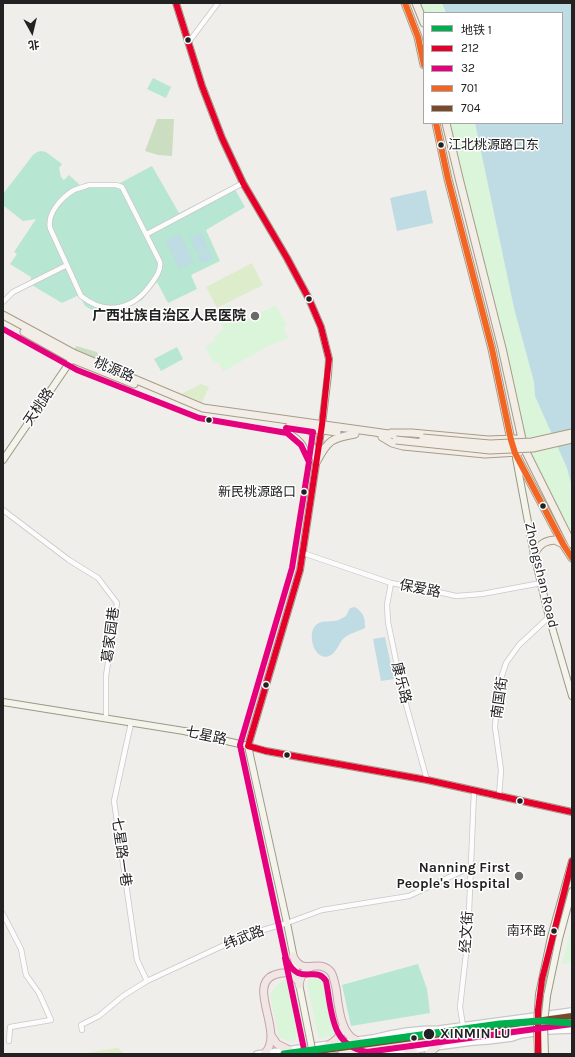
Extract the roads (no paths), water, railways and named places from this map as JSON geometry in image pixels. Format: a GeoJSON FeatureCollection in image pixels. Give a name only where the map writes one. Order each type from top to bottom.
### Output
{"type":"FeatureCollection","features":[{"type":"Feature","properties":{"kind":"highway"},"geometry":{"type":"LineString","coordinates":[[293,956],[298,965],[306,967],[325,967],[332,974],[343,1025],[349,1036],[367,1044]]}},
{"type":"Feature","properties":{"kind":"highway"},"geometry":{"type":"LineString","coordinates":[[284,973],[292,966],[293,956]]}},
{"type":"Feature","properties":{"kind":"highway"},"geometry":{"type":"LineString","coordinates":[[299,984],[301,975],[311,967]]}},
{"type":"Feature","properties":{"kind":"highway"},"geometry":{"type":"LineString","coordinates":[[264,1053],[270,1046],[271,1035],[264,997],[264,985],[267,978],[277,974],[292,974],[299,984]]}},
{"type":"Feature","properties":{"kind":"highway"},"geometry":{"type":"LineString","coordinates":[[297,1054],[572,1016]]}},
{"type":"Feature","properties":{"kind":"highway"},"geometry":{"type":"LineString","coordinates":[[342,1054],[572,1022]]}},
{"type":"Feature","properties":{"kind":"highway"},"geometry":{"type":"LineString","coordinates":[[316,1052],[331,1044],[340,1035],[343,1025]]}},
{"type":"Feature","properties":{"kind":"highway"},"geometry":{"type":"LineString","coordinates":[[271,1035],[277,1044],[289,1050]]}},
{"type":"Feature","properties":{"kind":"highway"},"geometry":{"type":"LineString","coordinates":[[428,1054],[445,1040]]}},
{"type":"Feature","properties":{"kind":"highway"},"geometry":{"type":"LineString","coordinates":[[400,1046],[413,1052]]}},
{"type":"Feature","properties":{"kind":"main road"},"geometry":{"type":"LineString","coordinates":[[176,3],[202,86],[222,138],[243,182],[309,299],[321,327],[329,359],[322,428],[300,570],[248,746],[287,923],[309,1034],[316,1052]]}},
{"type":"Feature","properties":{"kind":"main road"},"geometry":{"type":"LineString","coordinates":[[405,3],[418,37],[423,61]]}},
{"type":"Feature","properties":{"kind":"main road"},"geometry":{"type":"LineString","coordinates":[[416,3],[423,20]]}},
{"type":"Feature","properties":{"kind":"main road"},"geometry":{"type":"LineString","coordinates":[[436,124],[450,187],[492,349],[515,453],[563,544],[572,558]]}},
{"type":"Feature","properties":{"kind":"main road"},"geometry":{"type":"LineString","coordinates":[[446,124],[458,178],[502,348],[522,439],[526,452],[572,544]]}},
{"type":"Feature","properties":{"kind":"main road","name":"桃源路"},"geometry":{"type":"LineString","coordinates":[[3,315],[74,356],[203,408],[355,434],[382,436]]}},
{"type":"Feature","properties":{"kind":"main road","name":"桃源路"},"geometry":{"type":"LineString","coordinates":[[3,320],[74,356],[202,411],[290,425],[396,438]]}},
{"type":"Feature","properties":{"kind":"main road","name":"天桃路"},"geometry":{"type":"LineString","coordinates":[[3,460],[74,356]]}},
{"type":"Feature","properties":{"kind":"main road"},"geometry":{"type":"LineString","coordinates":[[290,425],[302,432],[307,438],[312,445],[317,461]]}},
{"type":"Feature","properties":{"kind":"main road"},"geometry":{"type":"LineString","coordinates":[[382,436],[395,432],[488,440],[522,439]]}},
{"type":"Feature","properties":{"kind":"main road"},"geometry":{"type":"LineString","coordinates":[[396,438],[490,444],[532,442],[572,433]]}},
{"type":"Feature","properties":{"kind":"main road"},"geometry":{"type":"LineString","coordinates":[[317,461],[328,443],[335,439],[355,434]]}},
{"type":"Feature","properties":{"kind":"main road"},"geometry":{"type":"LineString","coordinates":[[382,436],[392,443],[403,446],[485,454],[526,452]]}},
{"type":"Feature","properties":{"kind":"main road"},"geometry":{"type":"LineString","coordinates":[[396,438],[490,450],[533,448],[572,439]]}},
{"type":"Feature","properties":{"kind":"main road","name":"Zhongshan Road"},"geometry":{"type":"LineString","coordinates":[[515,453],[534,554],[549,617],[572,696]]}},
{"type":"Feature","properties":{"kind":"main road"},"geometry":{"type":"LineString","coordinates":[[534,554],[539,546],[544,542],[555,540],[563,544]]}},
{"type":"Feature","properties":{"kind":"main road","name":"七星路"},"geometry":{"type":"LineString","coordinates":[[3,702],[184,731],[266,751],[427,780],[572,812]]}},
{"type":"Feature","properties":{"kind":"main road"},"geometry":{"type":"LineString","coordinates":[[538,1054],[537,1024],[539,994],[551,937],[572,861]]}},
{"type":"Feature","properties":{"kind":"main road"},"geometry":{"type":"LineString","coordinates":[[545,1054],[544,1024],[547,996],[559,939],[572,891]]}},
{"type":"Feature","properties":{"kind":"street"},"geometry":{"type":"LineString","coordinates":[[188,43],[218,3]]}},
{"type":"Feature","properties":{"kind":"street"},"geometry":{"type":"LineString","coordinates":[[147,234],[243,182]]}},
{"type":"Feature","properties":{"kind":"street"},"geometry":{"type":"LineString","coordinates":[[104,185],[116,185],[122,187],[160,262],[160,267],[154,279],[141,296],[122,307],[98,307],[88,302],[81,296],[67,266],[49,224],[55,208],[63,198],[75,190],[89,186],[104,185]]}},
{"type":"Feature","properties":{"kind":"street"},"geometry":{"type":"LineString","coordinates":[[3,302],[13,292],[67,266]]}},
{"type":"Feature","properties":{"kind":"street","name":"葛家园巷"},"geometry":{"type":"LineString","coordinates":[[3,510],[69,560],[98,578],[117,603],[106,676],[106,718]]}},
{"type":"Feature","properties":{"kind":"street","name":"保爱路"},"geometry":{"type":"LineString","coordinates":[[303,553],[391,583],[456,596],[467,596],[541,583]]}},
{"type":"Feature","properties":{"kind":"street","name":"康乐路"},"geometry":{"type":"LineString","coordinates":[[391,583],[387,605],[388,622],[402,690],[427,780]]}},
{"type":"Feature","properties":{"kind":"street","name":"南国街"},"geometry":{"type":"LineString","coordinates":[[499,796],[501,770],[496,727],[498,688],[506,663],[519,644],[549,617]]}},
{"type":"Feature","properties":{"kind":"street","name":"七星路一巷"},"geometry":{"type":"LineString","coordinates":[[131,722],[114,801],[137,960],[148,981]]}},
{"type":"Feature","properties":{"kind":"street","name":"经文街"},"geometry":{"type":"LineString","coordinates":[[463,1026],[460,1007],[468,936],[474,791]]}},
{"type":"Feature","properties":{"kind":"street","name":"纬武路"},"geometry":{"type":"LineString","coordinates":[[82,1030],[82,1026],[99,1016],[123,996],[148,981],[246,935],[287,923],[322,910],[409,896],[471,867]]}},
{"type":"Feature","properties":{"kind":"street"},"geometry":{"type":"LineString","coordinates":[[3,914],[21,949],[26,975],[39,993],[51,1020],[10,1026],[10,1041]]}},
{"type":"Feature","properties":{"kind":"street"},"geometry":{"type":"LineString","coordinates":[[257,1054],[331,1044],[402,1032],[463,1026],[572,1011]]}},
{"type":"Feature","properties":{"kind":"street"},"geometry":{"type":"LineString","coordinates":[[383,1054],[413,1052],[436,1047],[512,1038],[547,1031],[572,1030]]}},
{"type":"Feature","properties":{"kind":"water"},"geometry":{"type":"Polygon","coordinates":[[[442,3],[572,3],[572,487],[567,468],[535,396],[534,382],[514,308],[475,124],[563,124],[563,12],[446,12],[442,3]]]}},
{"type":"Feature","properties":{"kind":"water"},"geometry":{"type":"Polygon","coordinates":[[[426,190],[433,223],[397,231],[390,198],[426,190]]]}},
{"type":"Feature","properties":{"kind":"water"},"geometry":{"type":"Polygon","coordinates":[[[201,233],[208,248],[197,253],[190,238],[201,233]]]}},
{"type":"Feature","properties":{"kind":"water"},"geometry":{"type":"Polygon","coordinates":[[[180,234],[194,262],[179,269],[166,241],[180,234]]]}},
{"type":"Feature","properties":{"kind":"water"},"geometry":{"type":"Polygon","coordinates":[[[209,250],[213,258],[202,264],[198,255],[209,250]]]}},
{"type":"Feature","properties":{"kind":"water"},"geometry":{"type":"Polygon","coordinates":[[[355,607],[363,616],[365,628],[345,637],[331,655],[324,657],[320,655],[316,651],[312,640],[313,629],[318,623],[336,621],[346,616],[350,608],[355,607]]]}},
{"type":"Feature","properties":{"kind":"water"},"geometry":{"type":"Polygon","coordinates":[[[385,637],[394,679],[381,681],[373,639],[385,637]]]}},
{"type":"Feature","properties":{"kind":"metro line","name":"1"},"geometry":{"type":"LineString","coordinates":[[284,1054],[500,1024],[541,1021],[572,1023]]}},
{"type":"Feature","properties":{"kind":"place","name":"江北桃源路口东"},"geometry":{"type":"Point","coordinates":[441,145]}},
{"type":"Feature","properties":{"kind":"place","name":"广西壮族自治区人民医院"},"geometry":{"type":"Point","coordinates":[255,316]}},
{"type":"Feature","properties":{"kind":"place","name":"新民桃源路口"},"geometry":{"type":"Point","coordinates":[304,492]}},
{"type":"Feature","properties":{"kind":"place","name":"Nanning First People's Hospital"},"geometry":{"type":"Point","coordinates":[519,876]}},
{"type":"Feature","properties":{"kind":"place","name":"南环路"},"geometry":{"type":"Point","coordinates":[554,931]}},
{"type":"Feature","properties":{"kind":"place","name":"XINMIN LU"},"geometry":{"type":"Point","coordinates":[429,1034]}}]}
